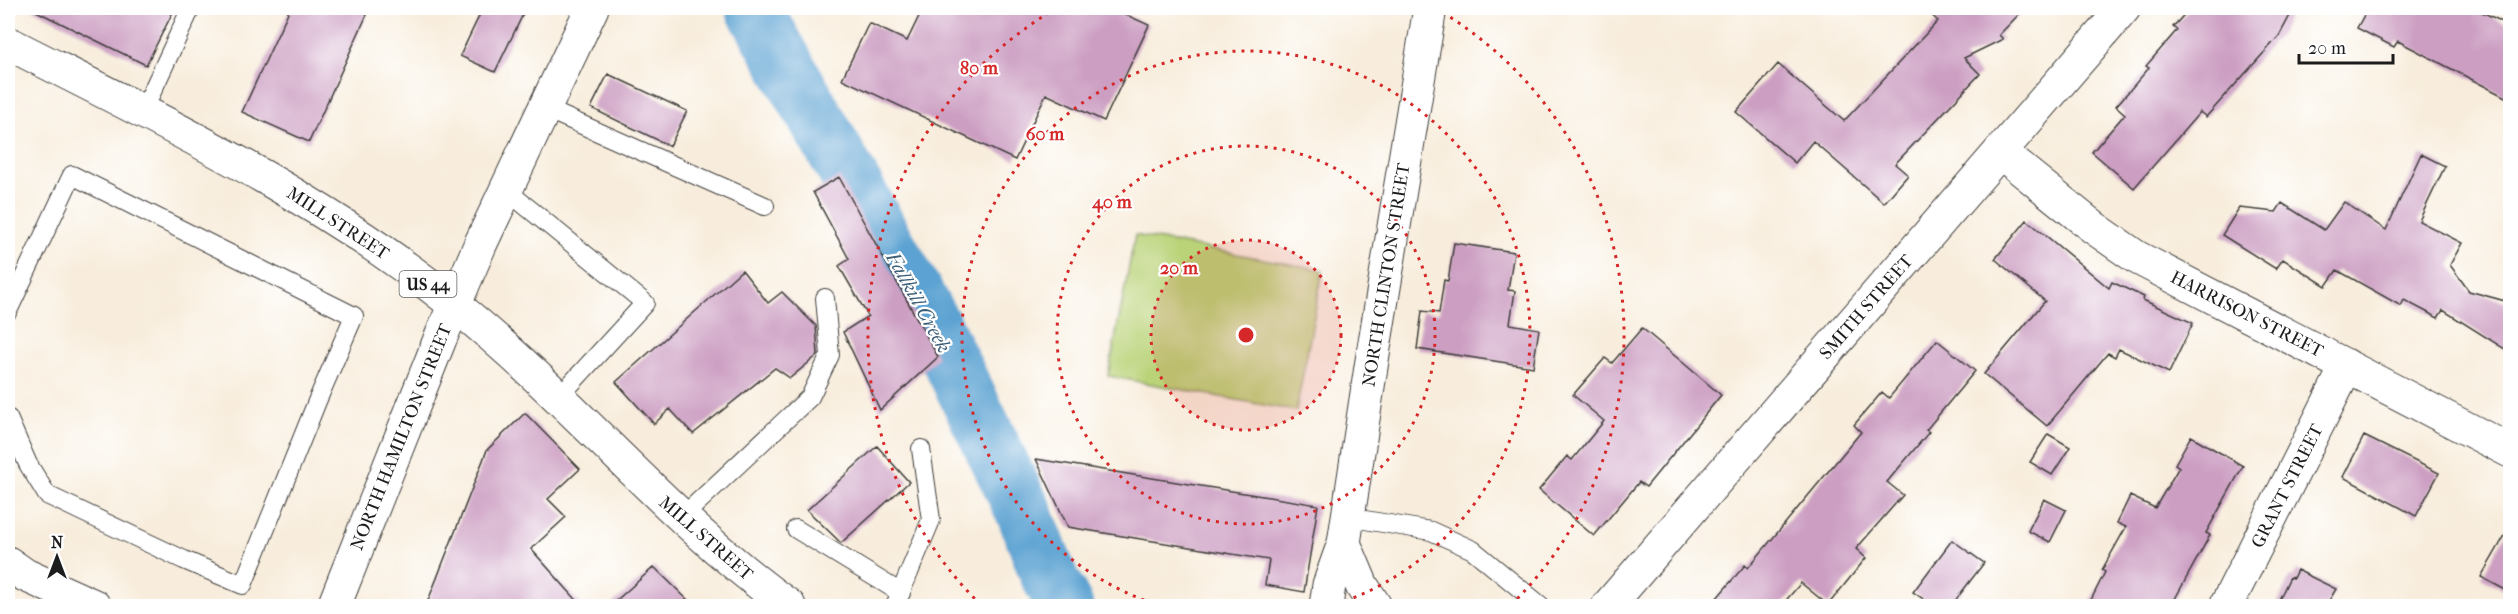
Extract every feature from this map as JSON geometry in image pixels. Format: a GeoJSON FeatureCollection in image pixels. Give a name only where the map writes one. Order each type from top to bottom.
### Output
{"type":"FeatureCollection","features":[{"type":"Feature","properties":{"kind":"main road","name":"NORTH HAMILTON STREET"},"geometry":{"type":"LineString","coordinates":[[334,606],[454,304],[592,8]]}},
{"type":"Feature","properties":{"kind":"main road","name":"NORTH CLINTON STREET"},"geometry":{"type":"LineString","coordinates":[[1326,606],[1329,585],[1345,530],[1430,8]]}},
{"type":"Feature","properties":{"kind":"main road","name":"SMITH STREET"},"geometry":{"type":"LineString","coordinates":[[1608,606],[2124,8]]}},
{"type":"Feature","properties":{"kind":"main road","name":"MILL STREET"},"geometry":{"type":"LineString","coordinates":[[8,43],[256,170],[352,230],[454,304],[499,341],[681,518],[730,561],[789,606]]}},
{"type":"Feature","properties":{"kind":"main road","name":"HARRISON STREET"},"geometry":{"type":"LineString","coordinates":[[2000,152],[2115,244],[2511,451]]}},
{"type":"Feature","properties":{"kind":"main road","name":"GRANT STREET"},"geometry":{"type":"LineString","coordinates":[[2226,606],[2347,366]]}},
{"type":"Feature","properties":{"kind":"main road","name":"NORTH CLINTON STREET"},"geometry":{"type":"LineString","coordinates":[[1345,530],[1353,606]]}},
{"type":"Feature","properties":{"kind":"main road"},"geometry":{"type":"LineString","coordinates":[[1345,530],[1362,586],[1375,606]]}},
{"type":"Feature","properties":{"kind":"main road"},"geometry":{"type":"LineString","coordinates":[[8,563],[25,576],[94,606]]}},
{"type":"Feature","properties":{"kind":"lane"},"geometry":{"type":"LineString","coordinates":[[143,111],[192,8]]}},
{"type":"Feature","properties":{"kind":"lane"},"geometry":{"type":"LineString","coordinates":[[544,108],[765,206]]}},
{"type":"Feature","properties":{"kind":"lane"},"geometry":{"type":"LineString","coordinates":[[8,311],[72,175],[354,316],[243,585],[184,560],[47,495],[27,464],[8,420]]}},
{"type":"Feature","properties":{"kind":"lane"},"geometry":{"type":"LineString","coordinates":[[506,190],[645,303],[558,398]]}},
{"type":"Feature","properties":{"kind":"lane"},"geometry":{"type":"LineString","coordinates":[[681,518],[810,398],[830,356],[825,298]]}},
{"type":"Feature","properties":{"kind":"lane"},"geometry":{"type":"LineString","coordinates":[[796,529],[898,600],[931,520],[921,449]]}},
{"type":"Feature","properties":{"kind":"lane"},"geometry":{"type":"LineString","coordinates":[[1345,530],[1431,531],[1473,550],[1540,606]]}},
{"type":"Feature","properties":{"kind":"green space"},"geometry":{"type":"Polygon","coordinates":[[[1135,235],[1323,270],[1296,411],[1108,376],[1135,235]]]}},
{"type":"Feature","properties":{"kind":"building"},"geometry":{"type":"Polygon","coordinates":[[[30,8],[175,8],[146,65],[30,8]]]}},
{"type":"Feature","properties":{"kind":"building"},"geometry":{"type":"Polygon","coordinates":[[[290,8],[370,8],[309,142],[242,112],[290,8]]]}},
{"type":"Feature","properties":{"kind":"building"},"geometry":{"type":"Polygon","coordinates":[[[483,8],[526,8],[495,72],[460,56],[483,8]]]}},
{"type":"Feature","properties":{"kind":"building"},"geometry":{"type":"Polygon","coordinates":[[[923,8],[1111,8],[1149,25],[1104,121],[1046,94],[1015,160],[842,79],[869,23],[907,41],[923,8]]]}},
{"type":"Feature","properties":{"kind":"building"},"geometry":{"type":"Polygon","coordinates":[[[1924,8],[2025,8],[1999,35],[2003,39],[1964,58],[1980,74],[1895,164],[1908,175],[1884,203],[1813,141],[1795,163],[1736,112],[1778,64],[1844,121],[1938,21],[1924,8]]]}},
{"type":"Feature","properties":{"kind":"building"},"geometry":{"type":"Polygon","coordinates":[[[2190,8],[2294,8],[2279,36],[2206,117],[2200,112],[2134,188],[2092,152],[2125,114],[2116,106],[2149,68],[2146,66],[2177,30],[2173,27],[2190,8]]]}},
{"type":"Feature","properties":{"kind":"building"},"geometry":{"type":"Polygon","coordinates":[[[2368,8],[2474,8],[2511,26],[2511,100],[2398,41],[2394,47],[2357,28],[2368,8]]]}},
{"type":"Feature","properties":{"kind":"building"},"geometry":{"type":"Polygon","coordinates":[[[608,74],[687,111],[670,146],[591,108],[608,74]]]}},
{"type":"Feature","properties":{"kind":"building"},"geometry":{"type":"Polygon","coordinates":[[[2421,154],[2445,166],[2419,221],[2462,243],[2450,265],[2469,291],[2505,301],[2511,313],[2511,353],[2443,310],[2438,318],[2404,300],[2401,306],[2337,270],[2326,286],[2283,259],[2276,269],[2222,235],[2239,208],[2276,212],[2282,203],[2324,230],[2344,202],[2386,230],[2421,154]]]}},
{"type":"Feature","properties":{"kind":"building"},"geometry":{"type":"Polygon","coordinates":[[[839,177],[938,357],[880,410],[843,332],[868,316],[839,266],[849,259],[813,192],[839,177]]]}},
{"type":"Feature","properties":{"kind":"building"},"geometry":{"type":"Polygon","coordinates":[[[2027,220],[2109,288],[2112,282],[2144,297],[2143,300],[2193,323],[2169,373],[2119,349],[2115,357],[2108,353],[2047,426],[1984,374],[2045,301],[1995,259],[2027,220]]]}},
{"type":"Feature","properties":{"kind":"building"},"geometry":{"type":"Polygon","coordinates":[[[1454,243],[1514,252],[1508,290],[1515,291],[1510,324],[1539,329],[1533,367],[1417,349],[1422,311],[1439,313],[1444,280],[1448,281],[1454,243]]]}},
{"type":"Feature","properties":{"kind":"building"},"geometry":{"type":"Polygon","coordinates":[[[742,270],[768,303],[782,292],[816,326],[818,355],[790,378],[775,368],[693,434],[670,409],[654,424],[616,382],[742,270]]]}},
{"type":"Feature","properties":{"kind":"building"},"geometry":{"type":"Polygon","coordinates":[[[1642,328],[1721,395],[1646,487],[1639,482],[1594,536],[1539,490],[1567,456],[1572,460],[1604,421],[1573,395],[1605,358],[1612,363],[1642,328]]]}},
{"type":"Feature","properties":{"kind":"building"},"geometry":{"type":"Polygon","coordinates":[[[1937,340],[1975,371],[1926,430],[1929,432],[1887,482],[1903,495],[1856,549],[1866,558],[1828,605],[1801,583],[1781,606],[1710,606],[1745,565],[1748,568],[1861,432],[1854,425],[1882,392],[1889,398],[1937,340]]]}},
{"type":"Feature","properties":{"kind":"building"},"geometry":{"type":"Polygon","coordinates":[[[525,413],[580,469],[548,499],[566,517],[531,549],[582,606],[426,606],[487,450],[525,413]]]}},
{"type":"Feature","properties":{"kind":"building"},"geometry":{"type":"Polygon","coordinates":[[[2048,434],[2070,447],[2052,475],[2030,462],[2048,434]]]}},
{"type":"Feature","properties":{"kind":"building"},"geometry":{"type":"Polygon","coordinates":[[[2191,436],[2243,466],[2206,533],[2210,535],[2171,606],[2088,606],[2105,572],[2102,570],[2126,527],[2117,523],[2130,496],[2155,508],[2179,467],[2175,464],[2191,436]]]}},
{"type":"Feature","properties":{"kind":"building"},"geometry":{"type":"Polygon","coordinates":[[[2364,436],[2439,473],[2416,516],[2343,477],[2364,436]]]}},
{"type":"Feature","properties":{"kind":"building"},"geometry":{"type":"Polygon","coordinates":[[[877,446],[909,482],[841,543],[807,510],[877,446]]]}},
{"type":"Feature","properties":{"kind":"building"},"geometry":{"type":"Polygon","coordinates":[[[1036,459],[1318,505],[1304,592],[1265,585],[1269,560],[1068,527],[1036,459]]]}},
{"type":"Feature","properties":{"kind":"building"},"geometry":{"type":"Polygon","coordinates":[[[2044,499],[2066,510],[2050,542],[2028,531],[2044,499]]]}},
{"type":"Feature","properties":{"kind":"building"},"geometry":{"type":"Polygon","coordinates":[[[2511,525],[2511,593],[2481,577],[2511,525]]]}},
{"type":"Feature","properties":{"kind":"building"},"geometry":{"type":"Polygon","coordinates":[[[1952,540],[1984,563],[1951,606],[1934,606],[1913,592],[1952,540]]]}},
{"type":"Feature","properties":{"kind":"building"},"geometry":{"type":"Polygon","coordinates":[[[654,567],[694,606],[610,606],[654,567]]]}},
{"type":"Feature","properties":{"kind":"building"},"geometry":{"type":"Polygon","coordinates":[[[2297,570],[2336,589],[2326,606],[2276,606],[2290,577],[2293,578],[2297,570]]]}},
{"type":"Feature","properties":{"kind":"waterway","name":"Fallkill Creek"},"geometry":{"type":"LineString","coordinates":[[754,8],[936,331],[1025,514],[1048,574],[1065,606]]}}]}
